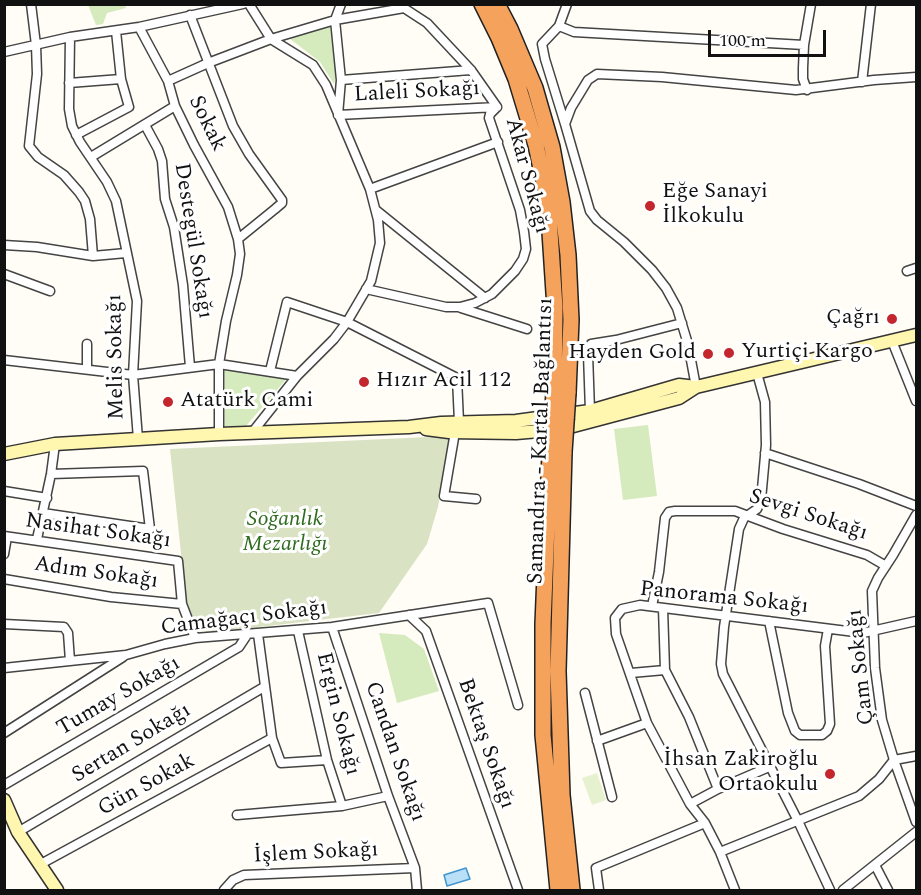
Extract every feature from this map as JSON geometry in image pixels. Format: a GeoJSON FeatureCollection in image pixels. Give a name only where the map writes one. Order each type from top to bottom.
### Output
{"type":"FeatureCollection","features":[{"type":"Feature","properties":{"kind":"highway","name":"Samandıra - Kartal Bağlantısı"},"geometry":{"type":"LineString","coordinates":[[482,4],[516,80],[536,145],[548,202],[561,392]]}},
{"type":"Feature","properties":{"kind":"highway","name":"Samandıra - Kartal Bağlantısı"},"geometry":{"type":"LineString","coordinates":[[496,4],[510,29],[535,88],[552,147],[562,202],[568,255],[571,320],[561,392],[543,615],[543,735],[558,891]]}},
{"type":"Feature","properties":{"kind":"highway","name":"Samandıra - Kartal Bağlantısı"},"geometry":{"type":"LineString","coordinates":[[557,452],[561,528],[558,682],[562,795],[572,891]]}},
{"type":"Feature","properties":{"kind":"street"},"geometry":{"type":"LineString","coordinates":[[31,4],[36,45],[35,106],[29,146],[32,152],[64,175],[85,201],[90,219],[93,256]]}},
{"type":"Feature","properties":{"kind":"street"},"geometry":{"type":"LineString","coordinates":[[4,52],[70,37],[139,27],[243,4]]}},
{"type":"Feature","properties":{"kind":"street"},"geometry":{"type":"LineString","coordinates":[[249,4],[271,39],[313,65],[326,84],[370,189],[376,210],[380,243],[376,264],[366,289],[347,321],[334,339],[297,376],[251,434]]}},
{"type":"Feature","properties":{"kind":"street"},"geometry":{"type":"LineString","coordinates":[[338,115],[341,80],[335,20],[341,4]]}},
{"type":"Feature","properties":{"kind":"street"},"geometry":{"type":"LineString","coordinates":[[567,4],[558,26],[542,44],[590,211],[652,270],[666,288],[682,323],[696,387]]}},
{"type":"Feature","properties":{"kind":"street"},"geometry":{"type":"LineString","coordinates":[[807,90],[803,79],[804,45],[811,4]]}},
{"type":"Feature","properties":{"kind":"street"},"geometry":{"type":"LineString","coordinates":[[862,82],[871,4]]}},
{"type":"Feature","properties":{"kind":"street"},"geometry":{"type":"LineString","coordinates":[[168,81],[271,39],[335,20],[405,6],[427,23],[471,70],[497,107]]}},
{"type":"Feature","properties":{"kind":"street"},"geometry":{"type":"LineString","coordinates":[[190,15],[233,126],[249,154],[282,200],[282,203],[238,239]]}},
{"type":"Feature","properties":{"kind":"street"},"geometry":{"type":"LineString","coordinates":[[558,26],[574,32],[804,45]]}},
{"type":"Feature","properties":{"kind":"street","name":"Sokak"},"geometry":{"type":"LineString","coordinates":[[139,27],[168,81],[175,106],[228,207],[238,239],[240,254],[237,275],[219,364],[219,434]]}},
{"type":"Feature","properties":{"kind":"street"},"geometry":{"type":"LineString","coordinates":[[76,135],[129,107],[121,79],[116,31]]}},
{"type":"Feature","properties":{"kind":"street","name":"Melis Sokağı"},"geometry":{"type":"LineString","coordinates":[[70,37],[69,109],[72,126],[107,182],[116,201],[137,301],[133,375],[138,439]]}},
{"type":"Feature","properties":{"kind":"street"},"geometry":{"type":"LineString","coordinates":[[341,80],[471,70]]}},
{"type":"Feature","properties":{"kind":"street"},"geometry":{"type":"LineString","coordinates":[[565,124],[588,80],[597,74],[796,90],[916,77]]}},
{"type":"Feature","properties":{"kind":"street"},"geometry":{"type":"LineString","coordinates":[[69,83],[121,79]]}},
{"type":"Feature","properties":{"kind":"street"},"geometry":{"type":"LineString","coordinates":[[91,157],[175,106]]}},
{"type":"Feature","properties":{"kind":"street","name":"Laleli Sokağı"},"geometry":{"type":"LineString","coordinates":[[338,115],[497,107]]}},
{"type":"Feature","properties":{"kind":"street","name":"Akar Sokağı"},"geometry":{"type":"LineString","coordinates":[[460,308],[492,294],[515,271],[526,249],[520,210],[489,118],[497,107]]}},
{"type":"Feature","properties":{"kind":"street","name":"Destegül Sokağı"},"geometry":{"type":"LineString","coordinates":[[145,126],[162,161],[165,199],[174,227],[183,285],[190,367]]}},
{"type":"Feature","properties":{"kind":"street"},"geometry":{"type":"LineString","coordinates":[[370,189],[498,142]]}},
{"type":"Feature","properties":{"kind":"street"},"geometry":{"type":"LineString","coordinates":[[376,210],[485,298]]}},
{"type":"Feature","properties":{"kind":"street"},"geometry":{"type":"LineString","coordinates":[[4,245],[37,247],[93,256],[126,253]]}},
{"type":"Feature","properties":{"kind":"street"},"geometry":{"type":"LineString","coordinates":[[907,271],[916,268]]}},
{"type":"Feature","properties":{"kind":"street"},"geometry":{"type":"LineString","coordinates":[[4,274],[50,291]]}},
{"type":"Feature","properties":{"kind":"street"},"geometry":{"type":"LineString","coordinates":[[366,289],[460,308],[527,329]]}},
{"type":"Feature","properties":{"kind":"street"},"geometry":{"type":"LineString","coordinates":[[270,370],[287,302],[347,321],[457,378],[457,427],[444,496],[476,499]]}},
{"type":"Feature","properties":{"kind":"street"},"geometry":{"type":"LineString","coordinates":[[590,411],[588,354],[591,344],[682,323]]}},
{"type":"Feature","properties":{"kind":"street"},"geometry":{"type":"LineString","coordinates":[[457,427],[590,411],[679,386],[696,387],[916,334]]}},
{"type":"Feature","properties":{"kind":"street"},"geometry":{"type":"LineString","coordinates":[[892,340],[916,401]]}},
{"type":"Feature","properties":{"kind":"street"},"geometry":{"type":"LineString","coordinates":[[87,344],[87,368]]}},
{"type":"Feature","properties":{"kind":"street"},"geometry":{"type":"LineString","coordinates":[[4,360],[133,375],[219,364],[270,370],[297,376]]}},
{"type":"Feature","properties":{"kind":"street"},"geometry":{"type":"LineString","coordinates":[[757,373],[765,402],[765,453],[761,500],[757,509],[748,515],[739,529],[725,616],[721,664],[723,674],[798,821],[830,891]]}},
{"type":"Feature","properties":{"kind":"street"},"geometry":{"type":"LineString","coordinates":[[4,454],[55,444],[219,434],[409,427],[441,423],[457,427],[516,433],[562,429],[679,398],[696,387]]}},
{"type":"Feature","properties":{"kind":"street"},"geometry":{"type":"LineString","coordinates":[[37,539],[55,444]]}},
{"type":"Feature","properties":{"kind":"street"},"geometry":{"type":"LineString","coordinates":[[765,453],[916,506]]}},
{"type":"Feature","properties":{"kind":"street"},"geometry":{"type":"LineString","coordinates":[[43,513],[150,529],[143,471],[51,474]]}},
{"type":"Feature","properties":{"kind":"street"},"geometry":{"type":"LineString","coordinates":[[4,490],[46,498]]}},
{"type":"Feature","properties":{"kind":"street","name":"Sevgi Sokağı"},"geometry":{"type":"LineString","coordinates":[[652,606],[659,572],[665,518],[669,512],[735,511],[768,524],[867,555],[886,566]]}},
{"type":"Feature","properties":{"kind":"street","name":"Çam Sokağı"},"geometry":{"type":"LineString","coordinates":[[916,515],[872,591],[875,668],[882,720],[916,822]]}},
{"type":"Feature","properties":{"kind":"street"},"geometry":{"type":"LineString","coordinates":[[4,554],[6,536]]}},
{"type":"Feature","properties":{"kind":"street","name":"Nasihat Sokağı"},"geometry":{"type":"LineString","coordinates":[[6,536],[178,561],[182,604],[195,638]]}},
{"type":"Feature","properties":{"kind":"street","name":"Adım Sokağı"},"geometry":{"type":"LineString","coordinates":[[4,579],[111,597],[182,604]]}},
{"type":"Feature","properties":{"kind":"street","name":"Camağaçı Sokağı"},"geometry":{"type":"LineString","coordinates":[[4,668],[126,655],[195,638],[332,627],[488,603],[518,705]]}},
{"type":"Feature","properties":{"kind":"street","name":"Panorama Sokağı"},"geometry":{"type":"LineString","coordinates":[[735,891],[720,852],[705,823],[690,804],[647,723],[616,634],[615,618],[622,609],[631,605],[863,633],[916,621]]}},
{"type":"Feature","properties":{"kind":"street"},"geometry":{"type":"LineString","coordinates":[[663,608],[666,670],[689,717],[718,789]]}},
{"type":"Feature","properties":{"kind":"street","name":"Bektaş Sokağı"},"geometry":{"type":"LineString","coordinates":[[409,615],[426,631],[518,891]]}},
{"type":"Feature","properties":{"kind":"street"},"geometry":{"type":"LineString","coordinates":[[769,621],[788,713],[795,731],[800,735],[822,735],[830,724],[825,646],[828,628]]}},
{"type":"Feature","properties":{"kind":"street"},"geometry":{"type":"LineString","coordinates":[[4,624],[64,627],[68,633],[70,661]]}},
{"type":"Feature","properties":{"kind":"street","name":"Candan Sokağı"},"geometry":{"type":"LineString","coordinates":[[332,627],[388,796],[415,868],[417,891]]}},
{"type":"Feature","properties":{"kind":"street","name":"Ergin Sokağı"},"geometry":{"type":"LineString","coordinates":[[298,631],[327,760],[342,806]]}},
{"type":"Feature","properties":{"kind":"street"},"geometry":{"type":"LineString","coordinates":[[258,634],[272,738],[281,763],[327,760]]}},
{"type":"Feature","properties":{"kind":"street","name":"Tumay Sokağı"},"geometry":{"type":"LineString","coordinates":[[4,785],[239,647],[247,635]]}},
{"type":"Feature","properties":{"kind":"street"},"geometry":{"type":"LineString","coordinates":[[4,733],[126,655]]}},
{"type":"Feature","properties":{"kind":"street"},"geometry":{"type":"LineString","coordinates":[[631,673],[666,670]]}},
{"type":"Feature","properties":{"kind":"street","name":"Sertan Sokağı"},"geometry":{"type":"LineString","coordinates":[[18,832],[264,687]]}},
{"type":"Feature","properties":{"kind":"street"},"geometry":{"type":"LineString","coordinates":[[585,693],[612,797]]}},
{"type":"Feature","properties":{"kind":"street"},"geometry":{"type":"LineString","coordinates":[[597,741],[647,723]]}},
{"type":"Feature","properties":{"kind":"street","name":"Gün Sokak"},"geometry":{"type":"LineString","coordinates":[[39,865],[272,738]]}},
{"type":"Feature","properties":{"kind":"street"},"geometry":{"type":"LineString","coordinates":[[720,852],[859,796],[879,779],[894,760],[916,756]]}},
{"type":"Feature","properties":{"kind":"street"},"geometry":{"type":"LineString","coordinates":[[690,804],[769,767]]}},
{"type":"Feature","properties":{"kind":"street"},"geometry":{"type":"LineString","coordinates":[[237,815],[342,806],[388,796]]}},
{"type":"Feature","properties":{"kind":"street"},"geometry":{"type":"LineString","coordinates":[[4,800],[10,809],[8,817],[57,891]]}},
{"type":"Feature","properties":{"kind":"street"},"geometry":{"type":"LineString","coordinates":[[598,891],[596,868],[705,823]]}},
{"type":"Feature","properties":{"kind":"street"},"geometry":{"type":"LineString","coordinates":[[843,891],[916,832]]}},
{"type":"Feature","properties":{"kind":"street"},"geometry":{"type":"LineString","coordinates":[[875,865],[888,891]]}},
{"type":"Feature","properties":{"kind":"street","name":"İşlem Sokağı"},"geometry":{"type":"LineString","coordinates":[[224,891],[233,880],[244,875],[415,868]]}},
{"type":"Feature","properties":{"kind":"green space"},"geometry":{"type":"Polygon","coordinates":[[[88,5],[125,5],[126,8],[107,13],[103,24],[96,25],[88,5]]]}},
{"type":"Feature","properties":{"kind":"green space"},"geometry":{"type":"Polygon","coordinates":[[[330,26],[336,76],[334,84],[320,62],[289,38],[330,26]]]}},
{"type":"Feature","properties":{"kind":"green space"},"geometry":{"type":"Polygon","coordinates":[[[225,370],[289,376],[246,426],[225,426],[225,370]]]}},
{"type":"Feature","properties":{"kind":"green space"},"geometry":{"type":"Polygon","coordinates":[[[648,425],[657,496],[623,500],[614,429],[648,425]]]}},
{"type":"Feature","properties":{"kind":"green space","name":"Soğanlık Mezarlığı"},"geometry":{"type":"Polygon","coordinates":[[[450,436],[438,507],[427,544],[379,613],[199,634],[192,627],[186,601],[170,449],[450,436]]]}},
{"type":"Feature","properties":{"kind":"green space"},"geometry":{"type":"Polygon","coordinates":[[[379,633],[405,635],[424,649],[439,691],[397,703],[379,633]]]}},
{"type":"Feature","properties":{"kind":"green space"},"geometry":{"type":"Polygon","coordinates":[[[597,773],[606,800],[592,805],[582,778],[597,773]]]}},
{"type":"Feature","properties":{"kind":"water"},"geometry":{"type":"Polygon","coordinates":[[[466,868],[470,879],[447,886],[444,875],[466,868]]]}},
{"type":"Feature","properties":{"kind":"place","name":"Eğe Sanayi İlkokulu"},"geometry":{"type":"Point","coordinates":[650,206]}},
{"type":"Feature","properties":{"kind":"place","name":"Çağrı"},"geometry":{"type":"Point","coordinates":[892,319]}},
{"type":"Feature","properties":{"kind":"place","name":"Yurtiçi Kargo"},"geometry":{"type":"Point","coordinates":[729,353]}},
{"type":"Feature","properties":{"kind":"place","name":"Hayden Gold"},"geometry":{"type":"Point","coordinates":[708,354]}},
{"type":"Feature","properties":{"kind":"place","name":"Hızır Acil 112"},"geometry":{"type":"Point","coordinates":[364,382]}},
{"type":"Feature","properties":{"kind":"place","name":"Atatürk Cami"},"geometry":{"type":"Point","coordinates":[168,402]}},
{"type":"Feature","properties":{"kind":"place","name":"İhsan Zakiroğlu Ortaokulu"},"geometry":{"type":"Point","coordinates":[830,774]}}]}
